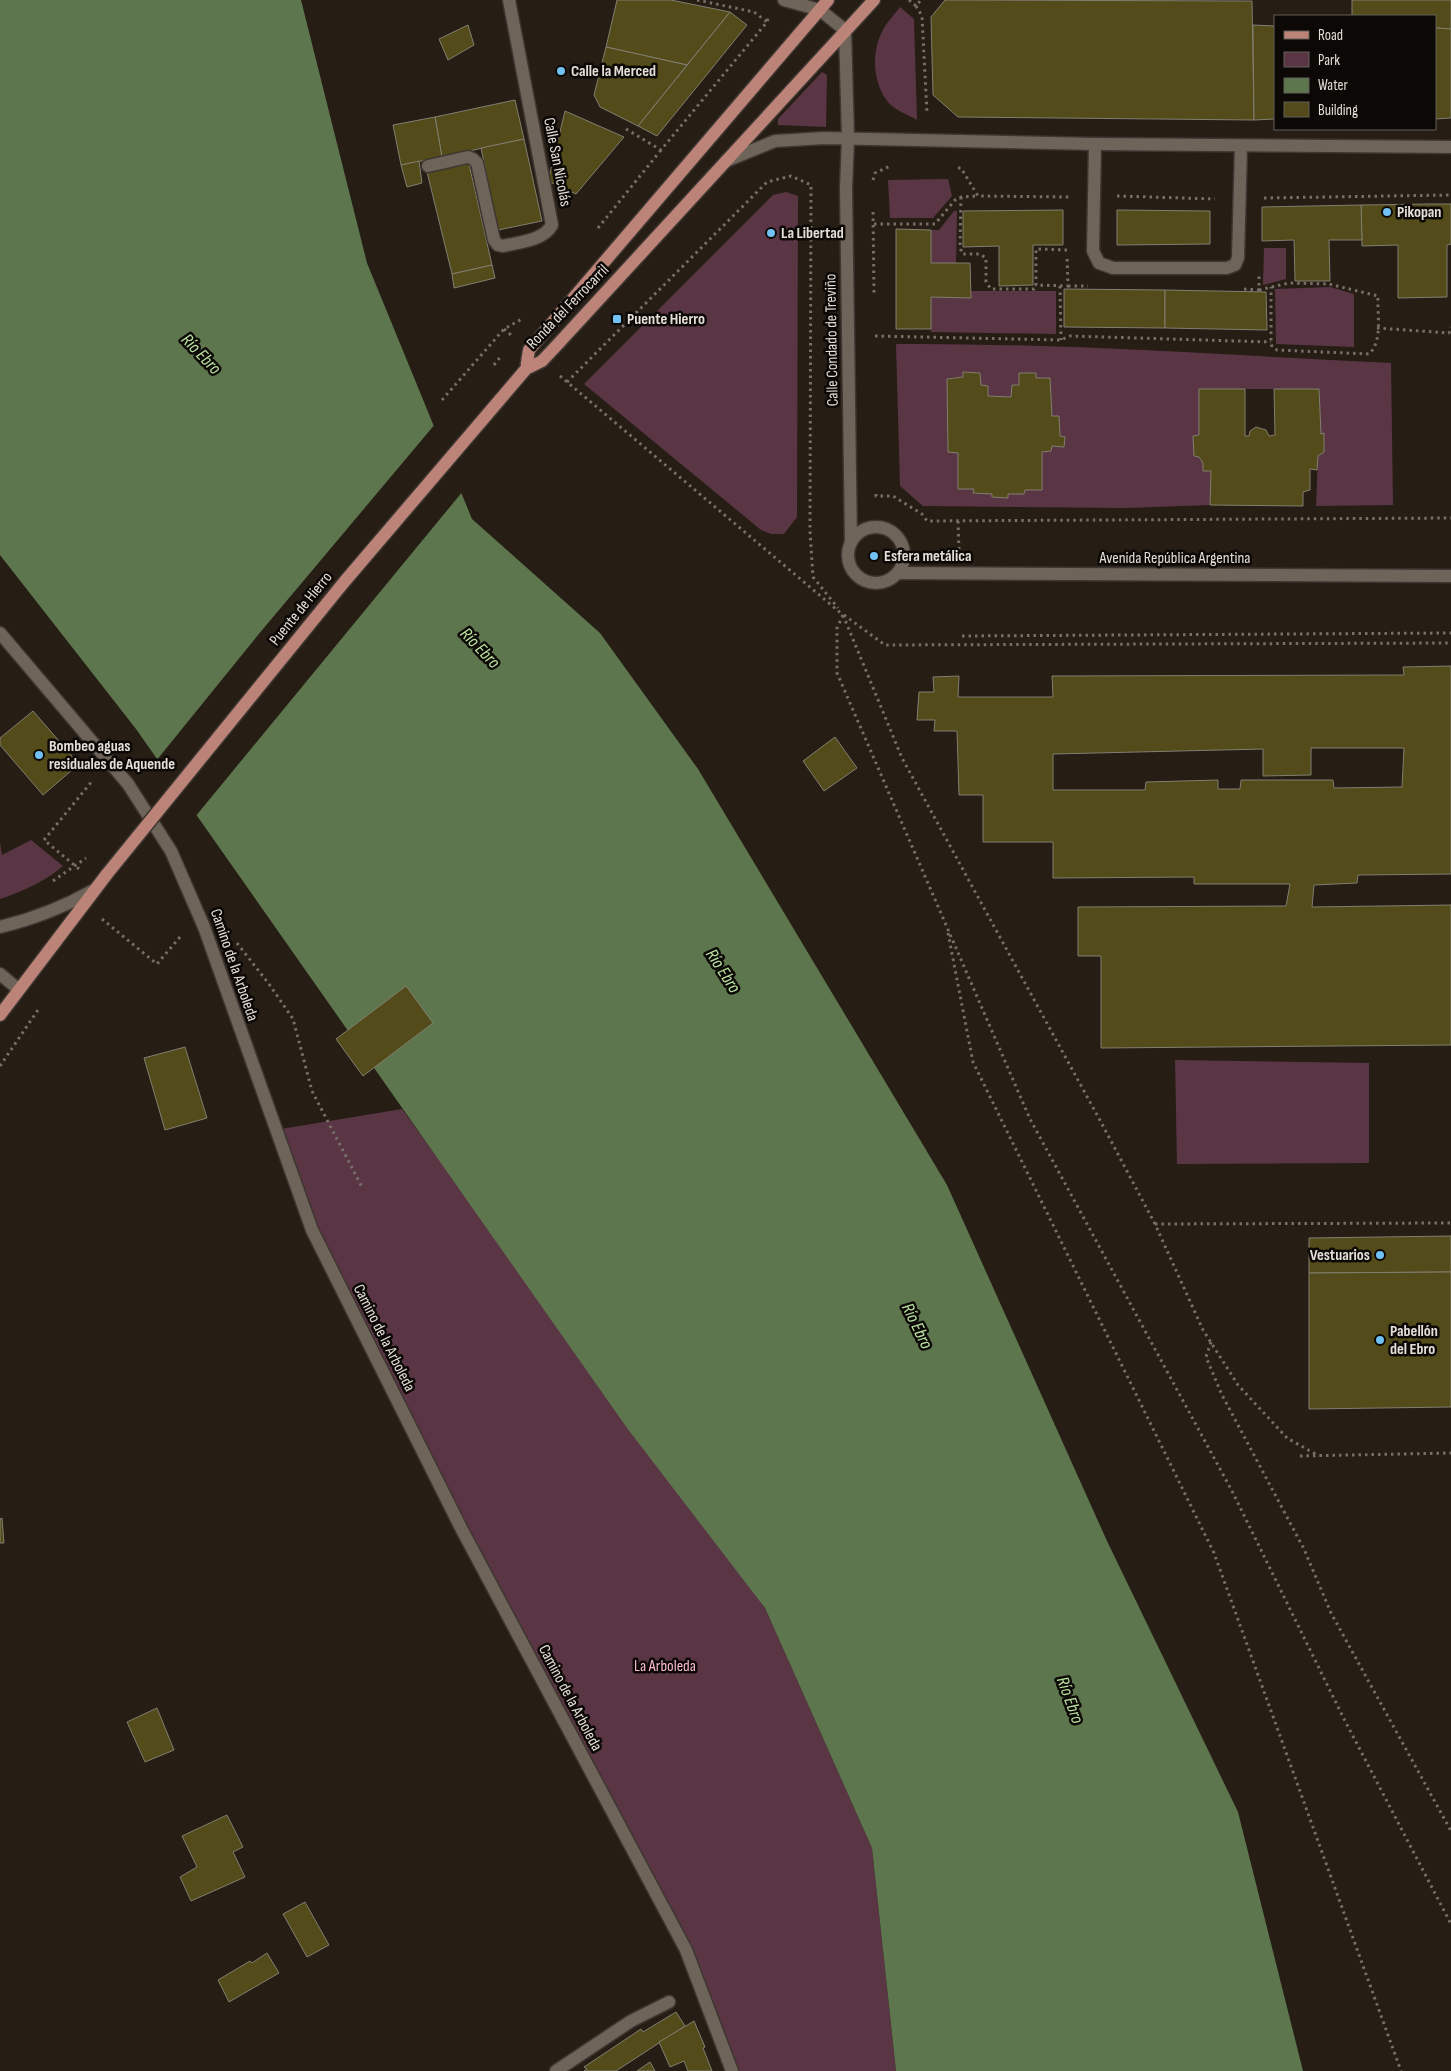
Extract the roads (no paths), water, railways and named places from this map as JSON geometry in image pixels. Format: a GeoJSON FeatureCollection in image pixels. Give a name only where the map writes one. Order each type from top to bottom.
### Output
{"type":"FeatureCollection","features":[{"type":"Feature","properties":{"kind":"main road","name":"Ronda del Ferrocarril"},"geometry":{"type":"LineString","coordinates":[[526,369],[542,361],[874,0]]}},
{"type":"Feature","properties":{"kind":"main road","name":"Ronda del Ferrocarril"},"geometry":{"type":"LineString","coordinates":[[526,369],[529,350],[824,5]]}},
{"type":"Feature","properties":{"kind":"main road","name":"Puente de Hierro"},"geometry":{"type":"LineString","coordinates":[[0,1015],[107,874],[345,582],[526,369]]}},
{"type":"Feature","properties":{"kind":"street","name":"Calle San Nicolás"},"geometry":{"type":"LineString","coordinates":[[428,166],[468,157],[477,163],[494,240],[498,245],[503,246],[542,236],[552,226],[509,0]]}},
{"type":"Feature","properties":{"kind":"street"},"geometry":{"type":"LineString","coordinates":[[784,0],[824,5],[845,30]]}},
{"type":"Feature","properties":{"kind":"street","name":"Calle Condado de Treviño"},"geometry":{"type":"LineString","coordinates":[[845,30],[848,138],[846,188],[851,543]]}},
{"type":"Feature","properties":{"kind":"street"},"geometry":{"type":"LineString","coordinates":[[726,162],[775,141],[848,138],[1095,144],[1451,147]]}},
{"type":"Feature","properties":{"kind":"street"},"geometry":{"type":"LineString","coordinates":[[1095,144],[1092,252],[1099,263],[1107,267],[1231,268],[1238,258],[1241,146]]}},
{"type":"Feature","properties":{"kind":"street"},"geometry":{"type":"LineString","coordinates":[[883,528],[892,531],[903,546],[903,564],[898,573],[893,579],[877,584],[861,579],[850,566],[848,559],[851,543],[857,535],[864,530],[883,528]]}},
{"type":"Feature","properties":{"kind":"street","name":"Avenida República Argentina"},"geometry":{"type":"LineString","coordinates":[[898,573],[1451,576]]}},
{"type":"Feature","properties":{"kind":"street","name":"Camino de la Arboleda"},"geometry":{"type":"LineString","coordinates":[[0,633],[128,784],[171,851],[204,927],[312,1230],[462,1528],[686,1950],[732,2071]]}},
{"type":"Feature","properties":{"kind":"street"},"geometry":{"type":"LineString","coordinates":[[0,927],[41,915],[75,901],[94,890]]}},
{"type":"Feature","properties":{"kind":"street"},"geometry":{"type":"LineString","coordinates":[[0,974],[18,990]]}},
{"type":"Feature","properties":{"kind":"street"},"geometry":{"type":"LineString","coordinates":[[556,2071],[631,2021],[670,2002]]}},
{"type":"Feature","properties":{"kind":"water","name":"Río Ebro"},"geometry":{"type":"Polygon","coordinates":[[[0,0],[301,0],[367,263],[472,519],[600,633],[698,769],[947,1185],[1107,1541],[1238,1812],[1303,2071],[896,2071],[872,1848],[765,1608],[627,1428],[136,729],[0,555],[0,0]]]}},
{"type":"Feature","properties":{"kind":"place","name":"Calle la Merced"},"geometry":{"type":"Point","coordinates":[561,71]}},
{"type":"Feature","properties":{"kind":"place","name":"Pikopan"},"geometry":{"type":"Point","coordinates":[1387,212]}},
{"type":"Feature","properties":{"kind":"place","name":"La Libertad"},"geometry":{"type":"Point","coordinates":[771,233]}},
{"type":"Feature","properties":{"kind":"place","name":"Puente Hierro"},"geometry":{"type":"Point","coordinates":[617,319]}},
{"type":"Feature","properties":{"kind":"place","name":"Esfera metálica"},"geometry":{"type":"Point","coordinates":[874,556]}},
{"type":"Feature","properties":{"kind":"place","name":"Bombeo aguas residuales de Aquende"},"geometry":{"type":"Point","coordinates":[39,755]}},
{"type":"Feature","properties":{"kind":"place","name":"Vestuarios"},"geometry":{"type":"Point","coordinates":[1380,1255]}},
{"type":"Feature","properties":{"kind":"place","name":"Pabellón del Ebro"},"geometry":{"type":"Point","coordinates":[1380,1340]}},
{"type":"Feature","properties":{"kind":"park label","name":"La Arboleda"},"geometry":{"type":"Point","coordinates":[665,1666]}}]}
